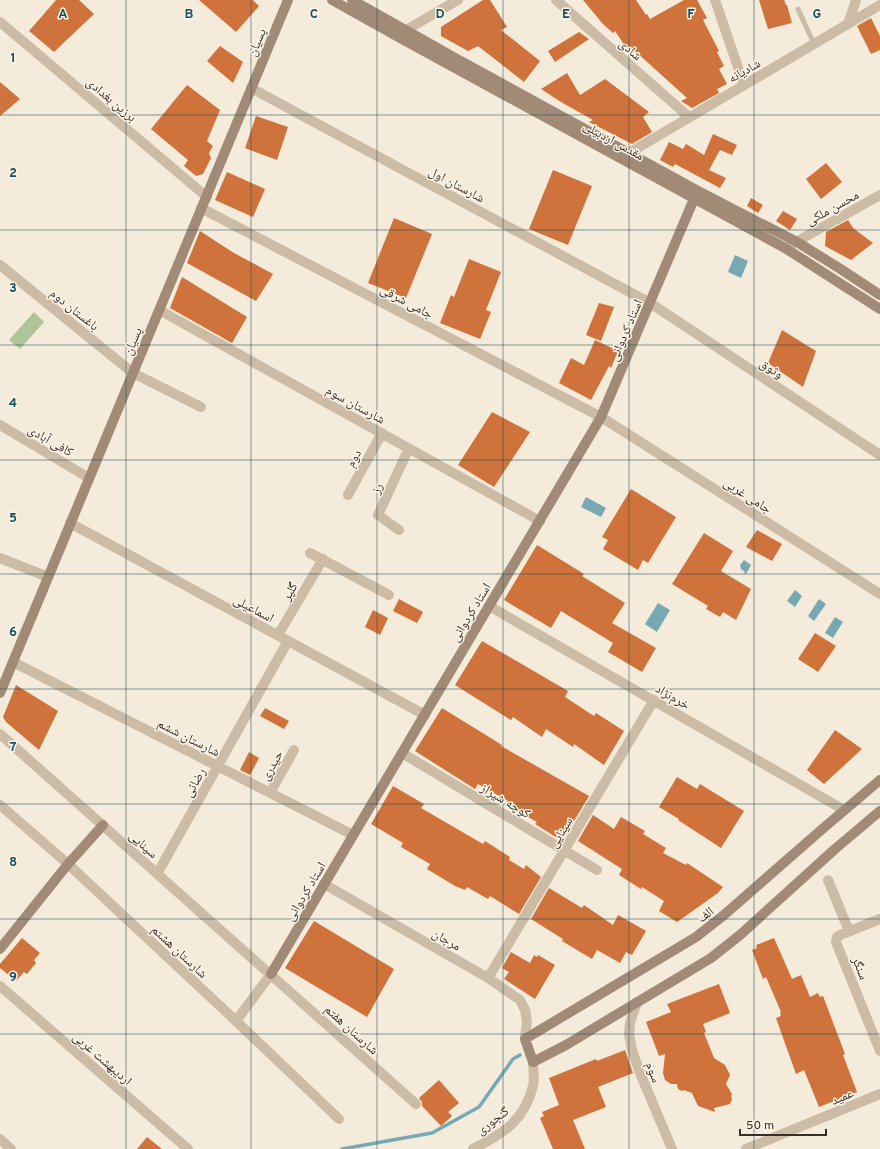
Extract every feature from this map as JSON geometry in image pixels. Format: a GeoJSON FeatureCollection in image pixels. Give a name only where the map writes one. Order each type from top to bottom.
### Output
{"type":"FeatureCollection","features":[{"type":"Feature","properties":{"kind":"main road","name":"پسیان"},"geometry":{"type":"LineString","coordinates":[[0,693],[288,0]]}},
{"type":"Feature","properties":{"kind":"main road","name":"مقدس اردبیلی"},"geometry":{"type":"LineString","coordinates":[[332,0],[400,38],[626,156]]}},
{"type":"Feature","properties":{"kind":"main road","name":"مقدس اردبیلی"},"geometry":{"type":"LineString","coordinates":[[352,0],[696,195],[785,248],[880,309]]}},
{"type":"Feature","properties":{"kind":"main road"},"geometry":{"type":"LineString","coordinates":[[400,38],[406,30]]}},
{"type":"Feature","properties":{"kind":"main road","name":"مقدس اردبیلی"},"geometry":{"type":"LineString","coordinates":[[696,195],[796,242],[880,295]]}},
{"type":"Feature","properties":{"kind":"main road","name":"استاد کردوانی"},"geometry":{"type":"LineString","coordinates":[[270,974],[601,417],[696,195]]}},
{"type":"Feature","properties":{"kind":"main road","name":"الف"},"geometry":{"type":"LineString","coordinates":[[525,1039],[696,937],[724,915],[880,780]]}},
{"type":"Feature","properties":{"kind":"main road"},"geometry":{"type":"LineString","coordinates":[[525,1039],[533,1062],[711,958],[740,935],[835,849],[880,811]]}},
{"type":"Feature","properties":{"kind":"main road"},"geometry":{"type":"LineString","coordinates":[[0,950],[68,864],[103,825]]}},
{"type":"Feature","properties":{"kind":"street"},"geometry":{"type":"LineString","coordinates":[[406,30],[458,0]]}},
{"type":"Feature","properties":{"kind":"street","name":"شادی"},"geometry":{"type":"LineString","coordinates":[[556,0],[689,117]]}},
{"type":"Feature","properties":{"kind":"street"},"geometry":{"type":"LineString","coordinates":[[715,0],[744,85]]}},
{"type":"Feature","properties":{"kind":"street"},"geometry":{"type":"LineString","coordinates":[[848,24],[856,0]]}},
{"type":"Feature","properties":{"kind":"street","name":"شادیانه"},"geometry":{"type":"LineString","coordinates":[[626,156],[689,117],[880,5]]}},
{"type":"Feature","properties":{"kind":"street","name":"برزین بغدادی"},"geometry":{"type":"LineString","coordinates":[[0,22],[206,197]]}},
{"type":"Feature","properties":{"kind":"street","name":"شارستان اول"},"geometry":{"type":"LineString","coordinates":[[251,88],[650,303]]}},
{"type":"Feature","properties":{"kind":"street","name":"محسن ملکی"},"geometry":{"type":"LineString","coordinates":[[785,248],[880,195]]}},
{"type":"Feature","properties":{"kind":"street","name":"جامی شرقی"},"geometry":{"type":"LineString","coordinates":[[202,208],[601,417]]}},
{"type":"Feature","properties":{"kind":"street","name":"باغستان دوم"},"geometry":{"type":"LineString","coordinates":[[0,265],[133,373],[201,407]]}},
{"type":"Feature","properties":{"kind":"street","name":"وثوق"},"geometry":{"type":"LineString","coordinates":[[650,303],[880,455]]}},
{"type":"Feature","properties":{"kind":"street","name":"شارستان سوم"},"geometry":{"type":"LineString","coordinates":[[159,310],[540,521]]}},
{"type":"Feature","properties":{"kind":"street","name":"جامی غربی"},"geometry":{"type":"LineString","coordinates":[[601,417],[880,594]]}},
{"type":"Feature","properties":{"kind":"street","name":"کافی آبادی"},"geometry":{"type":"LineString","coordinates":[[0,425],[89,478]]}},
{"type":"Feature","properties":{"kind":"street","name":"دوم"},"geometry":{"type":"LineString","coordinates":[[348,495],[382,433]]}},
{"type":"Feature","properties":{"kind":"street","name":"رز"},"geometry":{"type":"LineString","coordinates":[[400,530],[378,515],[409,448]]}},
{"type":"Feature","properties":{"kind":"street","name":"اسماعیلی"},"geometry":{"type":"LineString","coordinates":[[70,523],[425,715]]}},
{"type":"Feature","properties":{"kind":"street"},"geometry":{"type":"LineString","coordinates":[[310,553],[389,595]]}},
{"type":"Feature","properties":{"kind":"street"},"geometry":{"type":"LineString","coordinates":[[0,558],[48,577]]}},
{"type":"Feature","properties":{"kind":"street","name":"گلپر"},"geometry":{"type":"LineString","coordinates":[[278,635],[323,559]]}},
{"type":"Feature","properties":{"kind":"street","name":"خرم‌نژاد"},"geometry":{"type":"LineString","coordinates":[[489,606],[844,810]]}},
{"type":"Feature","properties":{"kind":"street","name":"رضائی"},"geometry":{"type":"LineString","coordinates":[[157,874],[288,641]]}},
{"type":"Feature","properties":{"kind":"street","name":"شارستان ششم"},"geometry":{"type":"LineString","coordinates":[[13,662],[353,835]]}},
{"type":"Feature","properties":{"kind":"street","name":"سینایی"},"geometry":{"type":"LineString","coordinates":[[488,978],[654,700]]}},
{"type":"Feature","properties":{"kind":"street","name":"سینایی"},"geometry":{"type":"LineString","coordinates":[[0,734],[270,974]]}},
{"type":"Feature","properties":{"kind":"street","name":"حیدری"},"geometry":{"type":"LineString","coordinates":[[270,793],[294,750]]}},
{"type":"Feature","properties":{"kind":"street","name":"کوچه شیراز"},"geometry":{"type":"LineString","coordinates":[[402,753],[597,870]]}},
{"type":"Feature","properties":{"kind":"street","name":"شارستان هشتم"},"geometry":{"type":"LineString","coordinates":[[0,805],[68,864],[339,1119]]}},
{"type":"Feature","properties":{"kind":"street"},"geometry":{"type":"LineString","coordinates":[[828,880],[849,931]]}},
{"type":"Feature","properties":{"kind":"street","name":"مرجان"},"geometry":{"type":"LineString","coordinates":[[324,884],[488,978],[520,1000],[526,1010],[527,1021],[525,1039]]}},
{"type":"Feature","properties":{"kind":"street","name":"سنگر"},"geometry":{"type":"LineString","coordinates":[[880,919],[837,937],[836,942],[880,1051]]}},
{"type":"Feature","properties":{"kind":"street","name":"استاد کردوانی"},"geometry":{"type":"LineString","coordinates":[[236,1021],[270,974]]}},
{"type":"Feature","properties":{"kind":"street","name":"شارستان هفتم"},"geometry":{"type":"LineString","coordinates":[[270,974],[416,1104]]}},
{"type":"Feature","properties":{"kind":"street","name":"اردیبهشت غربی"},"geometry":{"type":"LineString","coordinates":[[0,986],[188,1149]]}},
{"type":"Feature","properties":{"kind":"street","name":"سوم"},"geometry":{"type":"LineString","coordinates":[[637,1002],[630,1023],[629,1034],[632,1050],[672,1149]]}},
{"type":"Feature","properties":{"kind":"street","name":"گنجوری"},"geometry":{"type":"LineString","coordinates":[[473,1149],[497,1136],[516,1121],[526,1105],[533,1085],[533,1062]]}},
{"type":"Feature","properties":{"kind":"street","name":"عمید"},"geometry":{"type":"LineString","coordinates":[[746,1149],[880,1094]]}},
{"type":"Feature","properties":{"kind":"street"},"geometry":{"type":"LineString","coordinates":[[0,1139],[11,1149]]}},
{"type":"Feature","properties":{"kind":"lane"},"geometry":{"type":"LineString","coordinates":[[798,9],[814,44]]}},
{"type":"Feature","properties":{"kind":"green space"},"geometry":{"type":"Polygon","coordinates":[[[34,312],[44,322],[20,349],[9,340],[34,312]]]}},
{"type":"Feature","properties":{"kind":"water"},"geometry":{"type":"Polygon","coordinates":[[[735,255],[748,261],[741,278],[728,272],[735,255]]]}},
{"type":"Feature","properties":{"kind":"water"},"geometry":{"type":"Polygon","coordinates":[[[586,497],[606,508],[601,517],[581,507],[586,497]]]}},
{"type":"Feature","properties":{"kind":"water"},"geometry":{"type":"Polygon","coordinates":[[[744,560],[751,565],[746,574],[741,569],[740,565],[744,560]]]}},
{"type":"Feature","properties":{"kind":"water"},"geometry":{"type":"Polygon","coordinates":[[[795,590],[802,596],[795,607],[787,601],[795,590]]]}},
{"type":"Feature","properties":{"kind":"water"},"geometry":{"type":"Polygon","coordinates":[[[819,599],[826,604],[814,621],[808,616],[819,599]]]}},
{"type":"Feature","properties":{"kind":"water"},"geometry":{"type":"Polygon","coordinates":[[[658,603],[670,610],[657,632],[645,624],[658,603]]]}},
{"type":"Feature","properties":{"kind":"water"},"geometry":{"type":"Polygon","coordinates":[[[835,617],[843,622],[833,638],[825,633],[835,617]]]}},
{"type":"Feature","properties":{"kind":"building"},"geometry":{"type":"Polygon","coordinates":[[[56,0],[79,0],[94,14],[54,52],[29,31],[56,0]]]}},
{"type":"Feature","properties":{"kind":"building"},"geometry":{"type":"Polygon","coordinates":[[[199,0],[253,0],[259,6],[236,32],[199,0]]]}},
{"type":"Feature","properties":{"kind":"building"},"geometry":{"type":"Polygon","coordinates":[[[483,0],[490,0],[507,27],[501,30],[540,61],[524,82],[478,46],[468,51],[441,36],[441,27],[483,0]]]}},
{"type":"Feature","properties":{"kind":"building"},"geometry":{"type":"Polygon","coordinates":[[[583,0],[636,0],[650,19],[684,0],[697,0],[707,18],[703,20],[719,51],[717,52],[724,66],[719,69],[727,84],[717,89],[719,93],[692,108],[681,101],[687,98],[635,51],[631,55],[615,31],[613,33],[602,23],[583,0]]]}},
{"type":"Feature","properties":{"kind":"building"},"geometry":{"type":"Polygon","coordinates":[[[759,0],[784,0],[792,23],[768,29],[759,0]]]}},
{"type":"Feature","properties":{"kind":"building"},"geometry":{"type":"Polygon","coordinates":[[[871,18],[880,36],[880,50],[871,54],[857,26],[871,18]]]}},
{"type":"Feature","properties":{"kind":"building"},"geometry":{"type":"Polygon","coordinates":[[[579,32],[589,39],[555,62],[548,51],[579,32]]]}},
{"type":"Feature","properties":{"kind":"building"},"geometry":{"type":"Polygon","coordinates":[[[220,46],[243,62],[233,83],[207,61],[220,46]]]}},
{"type":"Feature","properties":{"kind":"building"},"geometry":{"type":"Polygon","coordinates":[[[567,73],[580,95],[605,79],[649,112],[643,117],[652,132],[632,144],[589,122],[593,120],[541,89],[567,73]]]}},
{"type":"Feature","properties":{"kind":"building"},"geometry":{"type":"Polygon","coordinates":[[[0,82],[20,99],[0,116],[0,82]]]}},
{"type":"Feature","properties":{"kind":"building"},"geometry":{"type":"Polygon","coordinates":[[[187,85],[220,110],[207,141],[213,146],[209,153],[211,158],[203,174],[196,176],[184,166],[188,160],[151,129],[187,85]]]}},
{"type":"Feature","properties":{"kind":"building"},"geometry":{"type":"Polygon","coordinates":[[[256,116],[288,127],[277,160],[245,148],[256,116]]]}},
{"type":"Feature","properties":{"kind":"building"},"geometry":{"type":"Polygon","coordinates":[[[713,134],[737,145],[732,155],[720,150],[709,170],[726,178],[720,188],[675,164],[673,167],[660,160],[669,142],[683,149],[686,144],[704,155],[713,134]]]}},
{"type":"Feature","properties":{"kind":"building"},"geometry":{"type":"Polygon","coordinates":[[[826,163],[842,182],[821,199],[806,179],[826,163]]]}},
{"type":"Feature","properties":{"kind":"building"},"geometry":{"type":"Polygon","coordinates":[[[553,170],[592,186],[568,245],[529,229],[553,170]]]}},
{"type":"Feature","properties":{"kind":"building"},"geometry":{"type":"Polygon","coordinates":[[[227,172],[265,189],[253,217],[215,200],[227,172]]]}},
{"type":"Feature","properties":{"kind":"building"},"geometry":{"type":"Polygon","coordinates":[[[751,198],[763,205],[758,213],[747,206],[751,198]]]}},
{"type":"Feature","properties":{"kind":"building"},"geometry":{"type":"Polygon","coordinates":[[[783,211],[797,219],[790,230],[776,221],[783,211]]]}},
{"type":"Feature","properties":{"kind":"building"},"geometry":{"type":"Polygon","coordinates":[[[394,218],[432,234],[406,298],[368,283],[394,218]]]}},
{"type":"Feature","properties":{"kind":"building"},"geometry":{"type":"Polygon","coordinates":[[[848,220],[853,228],[873,243],[851,260],[825,246],[826,232],[848,220]]]}},
{"type":"Feature","properties":{"kind":"building"},"geometry":{"type":"Polygon","coordinates":[[[200,231],[234,253],[273,274],[256,301],[187,263],[200,231]]]}},
{"type":"Feature","properties":{"kind":"building"},"geometry":{"type":"Polygon","coordinates":[[[469,259],[501,272],[486,310],[491,312],[480,339],[440,323],[451,295],[454,297],[469,259]]]}},
{"type":"Feature","properties":{"kind":"building"},"geometry":{"type":"Polygon","coordinates":[[[182,277],[247,317],[232,343],[170,308],[182,277]]]}},
{"type":"Feature","properties":{"kind":"building"},"geometry":{"type":"Polygon","coordinates":[[[599,303],[614,307],[601,341],[586,335],[599,303]]]}},
{"type":"Feature","properties":{"kind":"building"},"geometry":{"type":"Polygon","coordinates":[[[782,330],[816,351],[803,387],[768,363],[782,330]]]}},
{"type":"Feature","properties":{"kind":"building"},"geometry":{"type":"Polygon","coordinates":[[[595,340],[618,351],[611,368],[609,366],[591,400],[559,383],[571,358],[584,365],[595,340]]]}},
{"type":"Feature","properties":{"kind":"building"},"geometry":{"type":"Polygon","coordinates":[[[492,412],[530,432],[494,487],[458,465],[492,412]]]}},
{"type":"Feature","properties":{"kind":"building"},"geometry":{"type":"Polygon","coordinates":[[[631,489],[676,517],[648,563],[643,560],[638,570],[603,549],[608,540],[602,537],[631,489]]]}},
{"type":"Feature","properties":{"kind":"building"},"geometry":{"type":"Polygon","coordinates":[[[757,530],[782,544],[772,561],[746,547],[757,530]]]}},
{"type":"Feature","properties":{"kind":"building"},"geometry":{"type":"Polygon","coordinates":[[[704,533],[733,551],[721,571],[751,589],[736,620],[723,612],[720,617],[706,609],[708,606],[672,584],[704,533]]]}},
{"type":"Feature","properties":{"kind":"building"},"geometry":{"type":"Polygon","coordinates":[[[537,545],[584,574],[582,576],[625,603],[612,623],[656,648],[642,672],[608,652],[613,643],[561,611],[551,628],[504,600],[537,545]]]}},
{"type":"Feature","properties":{"kind":"building"},"geometry":{"type":"Polygon","coordinates":[[[399,599],[423,612],[417,623],[393,611],[399,599]]]}},
{"type":"Feature","properties":{"kind":"building"},"geometry":{"type":"Polygon","coordinates":[[[373,610],[388,618],[380,635],[365,627],[373,610]]]}},
{"type":"Feature","properties":{"kind":"building"},"geometry":{"type":"Polygon","coordinates":[[[815,633],[836,646],[818,672],[798,659],[815,633]]]}},
{"type":"Feature","properties":{"kind":"building"},"geometry":{"type":"Polygon","coordinates":[[[482,641],[568,691],[565,697],[594,716],[596,713],[624,731],[604,765],[574,744],[573,747],[546,729],[542,737],[513,717],[511,720],[455,685],[482,641]]]}},
{"type":"Feature","properties":{"kind":"building"},"geometry":{"type":"Polygon","coordinates":[[[16,685],[58,711],[39,750],[6,722],[3,717],[16,685]]]}},
{"type":"Feature","properties":{"kind":"building"},"geometry":{"type":"Polygon","coordinates":[[[265,708],[289,721],[284,729],[260,716],[265,708]]]}},
{"type":"Feature","properties":{"kind":"building"},"geometry":{"type":"Polygon","coordinates":[[[442,708],[502,745],[501,746],[589,796],[562,841],[535,824],[537,822],[506,805],[508,801],[478,784],[475,789],[415,751],[442,708]]]}},
{"type":"Feature","properties":{"kind":"building"},"geometry":{"type":"Polygon","coordinates":[[[835,730],[862,749],[824,784],[807,770],[835,730]]]}},
{"type":"Feature","properties":{"kind":"building"},"geometry":{"type":"Polygon","coordinates":[[[249,752],[259,758],[250,775],[240,770],[249,752]]]}},
{"type":"Feature","properties":{"kind":"building"},"geometry":{"type":"Polygon","coordinates":[[[677,777],[697,789],[700,784],[744,811],[721,848],[659,807],[677,777]]]}},
{"type":"Feature","properties":{"kind":"building"},"geometry":{"type":"Polygon","coordinates":[[[393,786],[424,804],[421,808],[483,844],[485,841],[510,857],[509,860],[524,869],[526,865],[541,877],[519,914],[490,896],[488,899],[467,887],[465,890],[455,886],[427,869],[430,864],[401,847],[403,843],[371,824],[393,786]]]}},
{"type":"Feature","properties":{"kind":"building"},"geometry":{"type":"Polygon","coordinates":[[[593,815],[614,829],[621,817],[645,831],[643,834],[666,848],[663,853],[686,865],[687,863],[723,887],[718,893],[677,922],[659,911],[664,901],[619,875],[622,869],[578,841],[593,815]]]}},
{"type":"Feature","properties":{"kind":"building"},"geometry":{"type":"Polygon","coordinates":[[[549,888],[582,908],[584,905],[613,925],[618,915],[646,931],[632,955],[626,952],[620,963],[597,950],[592,959],[562,941],[563,939],[531,919],[549,888]]]}},
{"type":"Feature","properties":{"kind":"building"},"geometry":{"type":"Polygon","coordinates":[[[314,921],[394,969],[367,1017],[285,968],[314,921]]]}},
{"type":"Feature","properties":{"kind":"building"},"geometry":{"type":"Polygon","coordinates":[[[22,938],[40,953],[34,960],[36,963],[27,974],[24,972],[16,981],[0,968],[0,964],[22,938]]]}},
{"type":"Feature","properties":{"kind":"building"},"geometry":{"type":"Polygon","coordinates":[[[774,938],[792,979],[801,975],[810,997],[818,993],[820,997],[823,996],[845,1054],[843,1055],[857,1092],[819,1107],[804,1070],[796,1074],[776,1018],[781,1016],[781,1012],[766,977],[763,979],[752,950],[757,948],[756,945],[774,938]]]}},
{"type":"Feature","properties":{"kind":"building"},"geometry":{"type":"Polygon","coordinates":[[[511,952],[530,963],[534,955],[537,957],[538,955],[555,965],[535,999],[504,979],[509,972],[502,968],[511,952]]]}},
{"type":"Feature","properties":{"kind":"building"},"geometry":{"type":"Polygon","coordinates":[[[719,984],[730,1013],[703,1024],[706,1032],[704,1033],[714,1058],[725,1065],[730,1075],[726,1084],[732,1094],[732,1099],[730,1104],[714,1108],[715,1112],[698,1106],[692,1093],[684,1090],[682,1091],[678,1089],[677,1084],[671,1084],[665,1080],[663,1073],[665,1054],[659,1056],[646,1022],[671,1012],[667,1004],[719,984]]]}},
{"type":"Feature","properties":{"kind":"building"},"geometry":{"type":"Polygon","coordinates":[[[625,1050],[633,1073],[598,1087],[606,1107],[573,1120],[585,1149],[553,1149],[540,1118],[544,1116],[542,1112],[559,1105],[549,1078],[596,1059],[597,1061],[625,1050]]]}},
{"type":"Feature","properties":{"kind":"building"},"geometry":{"type":"Polygon","coordinates":[[[439,1080],[459,1103],[448,1112],[452,1116],[441,1126],[422,1106],[422,1102],[419,1098],[439,1080]]]}},
{"type":"Feature","properties":{"kind":"building"},"geometry":{"type":"Polygon","coordinates":[[[147,1137],[162,1149],[137,1149],[147,1137]]]}},
{"type":"Feature","properties":{"kind":"waterway"},"geometry":{"type":"LineString","coordinates":[[342,1149],[432,1133],[479,1107],[513,1059],[520,1055]]}}]}
